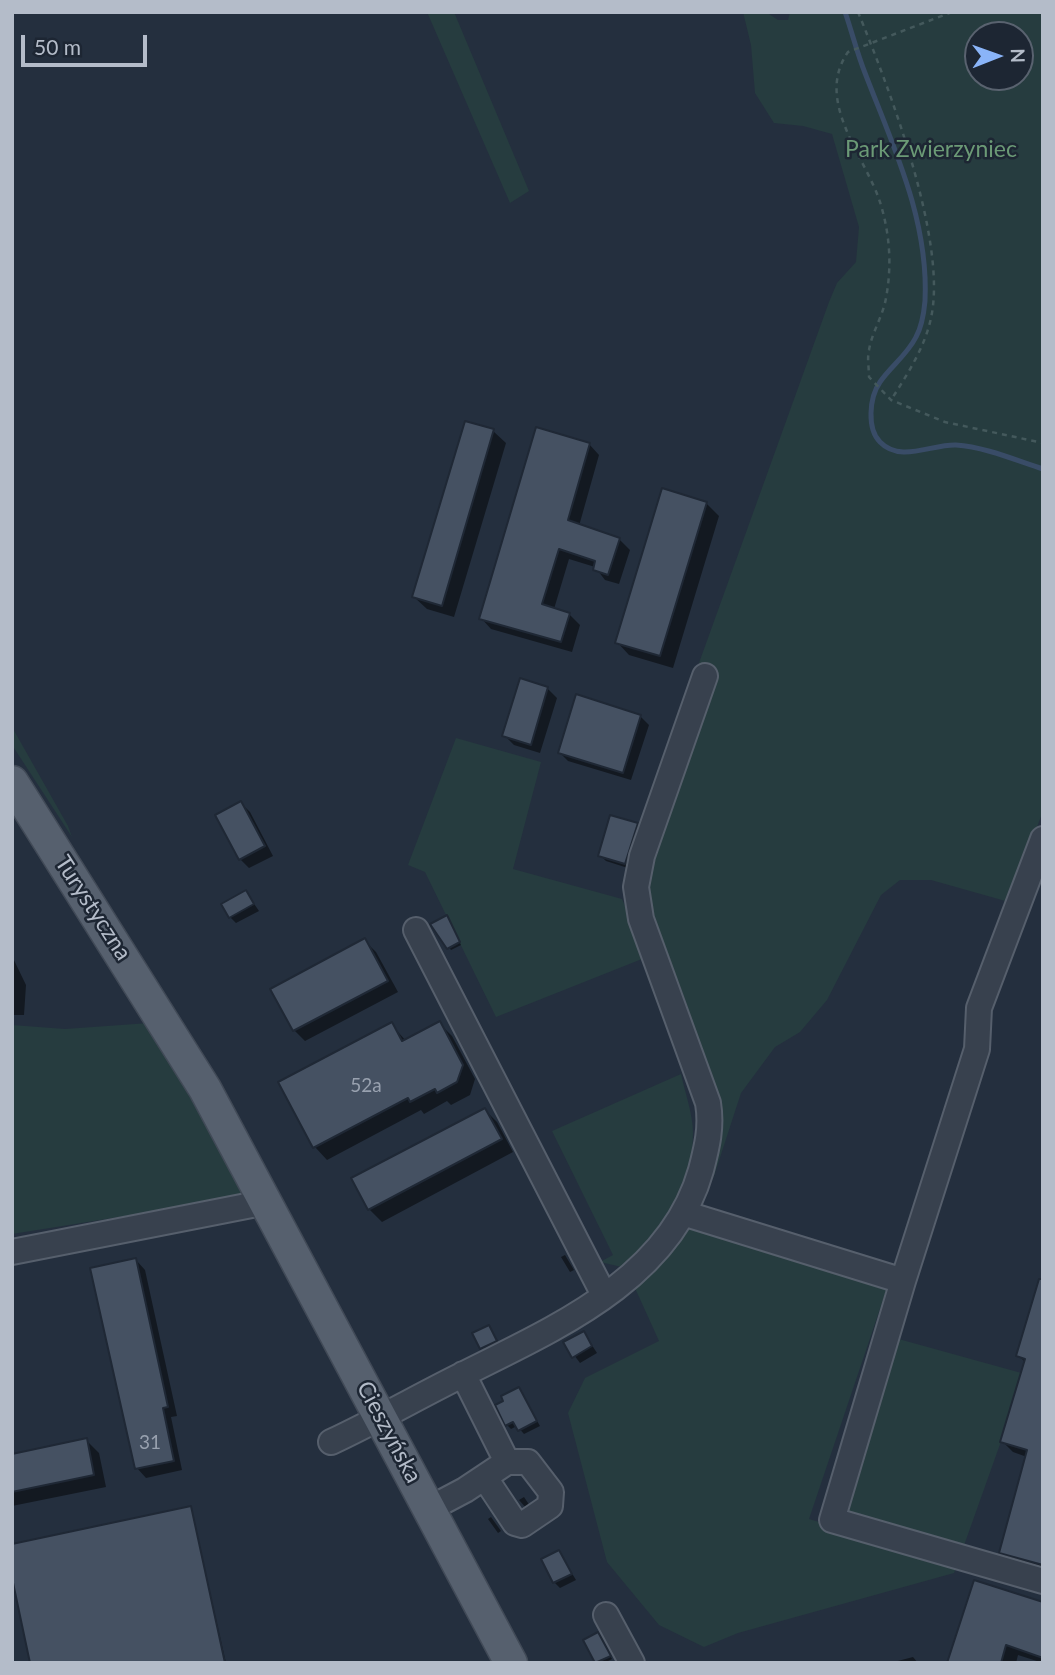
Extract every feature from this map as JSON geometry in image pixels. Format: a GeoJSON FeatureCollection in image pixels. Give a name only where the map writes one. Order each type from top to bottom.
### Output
{"type":"FeatureCollection","features":[{"type":"Feature","properties":{"kind":"main road","name":"Turystyczna"},"geometry":{"type":"LineString","coordinates":[[12,782],[173,1035]]}},
{"type":"Feature","properties":{"kind":"main road","name":"Cieszyńska"},"geometry":{"type":"LineString","coordinates":[[173,1035],[267,1202],[510,1663]]}},
{"type":"Feature","properties":{"kind":"lane"},"geometry":{"type":"LineString","coordinates":[[331,1442],[555,1329],[604,1296],[655,1251],[683,1213],[697,1185],[710,1132],[710,1117],[641,919],[636,887],[642,856],[705,676]]}},
{"type":"Feature","properties":{"kind":"lane"},"geometry":{"type":"LineString","coordinates":[[1043,839],[979,1008],[977,1049],[903,1282],[832,1520],[1043,1581]]}},
{"type":"Feature","properties":{"kind":"lane"},"geometry":{"type":"LineString","coordinates":[[416,930],[604,1296]]}},
{"type":"Feature","properties":{"kind":"lane"},"geometry":{"type":"LineString","coordinates":[[12,1252],[267,1202]]}},
{"type":"Feature","properties":{"kind":"lane"},"geometry":{"type":"LineString","coordinates":[[683,1213],[903,1282]]}},
{"type":"Feature","properties":{"kind":"lane"},"geometry":{"type":"LineString","coordinates":[[463,1374],[507,1462]]}},
{"type":"Feature","properties":{"kind":"lane"},"geometry":{"type":"LineString","coordinates":[[429,1509],[485,1478],[507,1462],[528,1462],[551,1492],[550,1506],[522,1525],[515,1523],[485,1478]]}},
{"type":"Feature","properties":{"kind":"lane"},"geometry":{"type":"LineString","coordinates":[[606,1615],[632,1663]]}},
{"type":"Feature","properties":{"kind":"path"},"geometry":{"type":"LineString","coordinates":[[858,12],[902,130],[925,216],[935,274],[931,318],[911,368],[891,400]]}},
{"type":"Feature","properties":{"kind":"path"},"geometry":{"type":"LineString","coordinates":[[952,12],[848,52],[837,67],[836,93],[848,134],[880,201],[891,248],[886,300],[868,351],[869,377],[891,400],[945,422],[1043,443]]}},
{"type":"Feature","properties":{"kind":"green space"},"geometry":{"type":"Polygon","coordinates":[[[427,12],[454,12],[529,191],[510,203],[427,12]]]}},
{"type":"Feature","properties":{"kind":"green space","name":"Park Zwierzyniec"},"geometry":{"type":"Polygon","coordinates":[[[743,12],[766,12],[778,20],[788,20],[790,12],[1043,12],[1043,811],[1009,902],[931,880],[900,880],[881,895],[827,1000],[800,1032],[775,1047],[741,1093],[713,1179],[719,1128],[715,1096],[687,1005],[647,898],[648,873],[716,678],[699,663],[829,302],[837,283],[856,262],[859,227],[832,134],[803,126],[774,123],[755,93],[751,45],[743,12]]]}},
{"type":"Feature","properties":{"kind":"green space"},"geometry":{"type":"Polygon","coordinates":[[[12,727],[68,826],[72,837],[12,745],[12,727]]]}},
{"type":"Feature","properties":{"kind":"green space"},"geometry":{"type":"Polygon","coordinates":[[[456,738],[541,762],[513,869],[622,899],[647,957],[496,1017],[425,872],[408,865],[456,738]]]}},
{"type":"Feature","properties":{"kind":"green space"},"geometry":{"type":"Polygon","coordinates":[[[149,1023],[245,1197],[12,1234],[12,1025],[65,1029],[149,1023]]]}},
{"type":"Feature","properties":{"kind":"green space"},"geometry":{"type":"Polygon","coordinates":[[[681,1074],[693,1133],[692,1154],[681,1190],[662,1222],[622,1267],[600,1262],[613,1255],[552,1131],[681,1074]]]}},
{"type":"Feature","properties":{"kind":"green space"},"geometry":{"type":"Polygon","coordinates":[[[688,1222],[887,1288],[809,1519],[958,1563],[954,1573],[738,1633],[704,1647],[659,1625],[607,1562],[568,1413],[585,1378],[659,1341],[635,1288],[667,1256],[688,1222]]]}},
{"type":"Feature","properties":{"kind":"green space"},"geometry":{"type":"Polygon","coordinates":[[[895,1338],[1025,1374],[962,1551],[841,1515],[895,1338]]]}},
{"type":"Feature","properties":{"kind":"building"},"geometry":{"type":"Polygon","coordinates":[[[465,421],[494,429],[442,606],[412,597],[465,421]]]}},
{"type":"Feature","properties":{"kind":"building"},"geometry":{"type":"Polygon","coordinates":[[[536,427],[590,443],[568,520],[620,538],[608,575],[593,570],[595,561],[559,549],[542,604],[570,613],[561,642],[479,619],[536,427]]]}},
{"type":"Feature","properties":{"kind":"building"},"geometry":{"type":"Polygon","coordinates":[[[662,488],[707,502],[660,656],[615,643],[662,488]]]}},
{"type":"Feature","properties":{"kind":"building"},"geometry":{"type":"Polygon","coordinates":[[[520,678],[548,687],[531,745],[502,736],[520,678]]]}},
{"type":"Feature","properties":{"kind":"building"},"geometry":{"type":"Polygon","coordinates":[[[576,694],[641,715],[623,773],[558,753],[576,694]]]}},
{"type":"Feature","properties":{"kind":"building"},"geometry":{"type":"Polygon","coordinates":[[[241,801],[265,846],[239,860],[215,815],[241,801]]]}},
{"type":"Feature","properties":{"kind":"building"},"geometry":{"type":"Polygon","coordinates":[[[610,815],[638,823],[625,864],[598,856],[610,815]]]}},
{"type":"Feature","properties":{"kind":"building"},"geometry":{"type":"Polygon","coordinates":[[[246,890],[254,904],[229,918],[221,904],[246,890]]]}},
{"type":"Feature","properties":{"kind":"building"},"geometry":{"type":"Polygon","coordinates":[[[447,915],[460,942],[447,949],[430,924],[447,915]]]}},
{"type":"Feature","properties":{"kind":"building"},"geometry":{"type":"Polygon","coordinates":[[[365,938],[388,981],[293,1031],[270,989],[365,938]]]}},
{"type":"Feature","properties":{"kind":"building"},"geometry":{"type":"Polygon","coordinates":[[[440,1021],[463,1065],[457,1082],[437,1093],[435,1089],[410,1102],[408,1098],[313,1148],[278,1082],[392,1022],[402,1041],[440,1021]]]}},
{"type":"Feature","properties":{"kind":"building"},"geometry":{"type":"Polygon","coordinates":[[[485,1108],[502,1139],[368,1210],[351,1178],[485,1108]]]}},
{"type":"Feature","properties":{"kind":"building"},"geometry":{"type":"Polygon","coordinates":[[[136,1258],[168,1407],[163,1408],[174,1461],[135,1469],[90,1268],[136,1258]]]}},
{"type":"Feature","properties":{"kind":"building"},"geometry":{"type":"Polygon","coordinates":[[[1039,1279],[1043,1279],[1043,1565],[999,1553],[1027,1450],[1000,1442],[1025,1359],[1016,1356],[1039,1279]]]}},
{"type":"Feature","properties":{"kind":"building"},"geometry":{"type":"Polygon","coordinates":[[[489,1325],[497,1341],[480,1349],[472,1333],[489,1325]]]}},
{"type":"Feature","properties":{"kind":"building"},"geometry":{"type":"Polygon","coordinates":[[[584,1331],[592,1346],[572,1358],[563,1342],[584,1331]]]}},
{"type":"Feature","properties":{"kind":"building"},"geometry":{"type":"Polygon","coordinates":[[[519,1387],[537,1421],[518,1431],[513,1422],[505,1426],[495,1405],[503,1401],[501,1396],[519,1387]]]}},
{"type":"Feature","properties":{"kind":"building"},"geometry":{"type":"Polygon","coordinates":[[[87,1438],[94,1475],[12,1492],[12,1454],[87,1438]]]}},
{"type":"Feature","properties":{"kind":"building"},"geometry":{"type":"Polygon","coordinates":[[[191,1506],[225,1663],[30,1663],[12,1578],[12,1544],[191,1506]]]}},
{"type":"Feature","properties":{"kind":"building"},"geometry":{"type":"Polygon","coordinates":[[[559,1550],[572,1574],[553,1583],[541,1559],[559,1550]]]}},
{"type":"Feature","properties":{"kind":"building"},"geometry":{"type":"Polygon","coordinates":[[[974,1580],[1043,1602],[1043,1658],[1006,1645],[1001,1663],[947,1663],[974,1580]]]}},
{"type":"Feature","properties":{"kind":"building"},"geometry":{"type":"Polygon","coordinates":[[[598,1632],[611,1656],[595,1663],[583,1640],[598,1632]]]}},
{"type":"Feature","properties":{"kind":"waterway"},"geometry":{"type":"LineString","coordinates":[[845,12],[907,184],[921,241],[925,271],[925,305],[918,333],[876,389],[871,413],[876,436],[888,448],[897,451],[917,451],[947,445],[967,446],[1043,469]]}}]}
